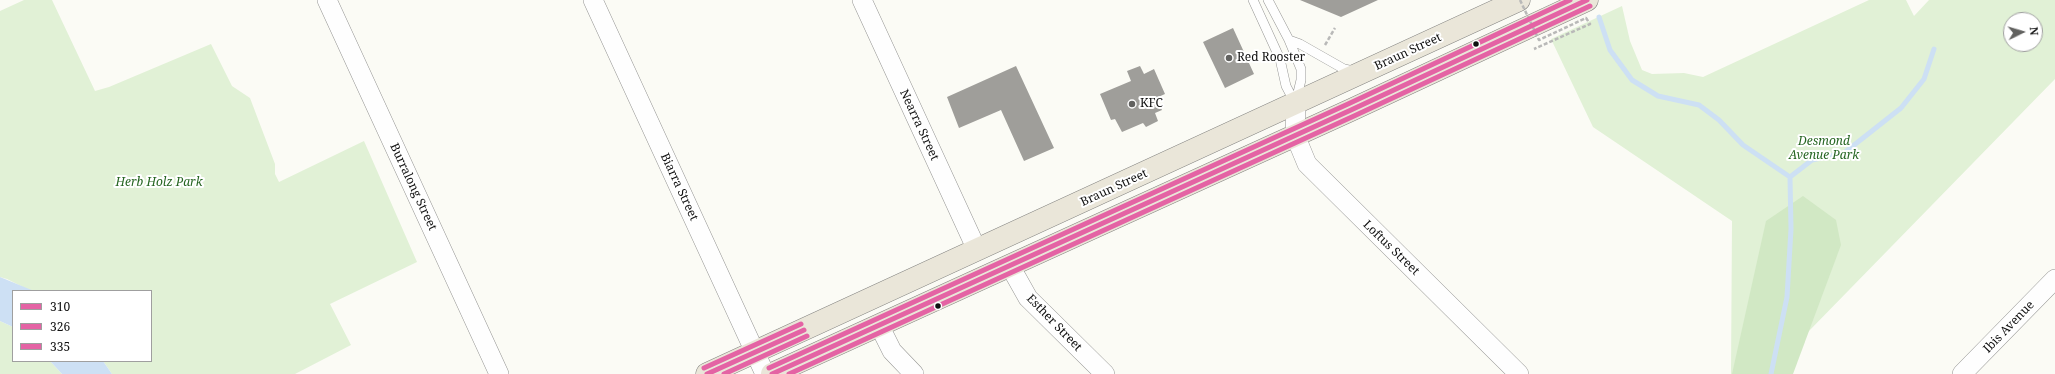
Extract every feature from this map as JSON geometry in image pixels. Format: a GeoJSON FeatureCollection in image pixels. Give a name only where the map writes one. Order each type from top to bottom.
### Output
{"type":"FeatureCollection","features":[{"type":"Feature","properties":{"kind":"highway","name":"Braun Street"},"geometry":{"type":"LineString","coordinates":[[707,374],[1520,0]]}},
{"type":"Feature","properties":{"kind":"highway"},"geometry":{"type":"LineString","coordinates":[[772,374],[1296,135],[1587,0]]}},
{"type":"Feature","properties":{"kind":"street","name":"Burralong Street"},"geometry":{"type":"LineString","coordinates":[[327,0],[499,374]]}},
{"type":"Feature","properties":{"kind":"street","name":"Biarra Street"},"geometry":{"type":"LineString","coordinates":[[593,0],[765,374]]}},
{"type":"Feature","properties":{"kind":"street","name":"Nearra Street"},"geometry":{"type":"LineString","coordinates":[[862,0],[977,250]]}},
{"type":"Feature","properties":{"kind":"street","name":"Loftus Street"},"geometry":{"type":"LineString","coordinates":[[1296,104],[1296,135],[1307,164],[1519,374]]}},
{"type":"Feature","properties":{"kind":"street","name":"Esther Street"},"geometry":{"type":"LineString","coordinates":[[1010,266],[1028,298],[1105,374]]}},
{"type":"Feature","properties":{"kind":"street","name":"Ibis Avenue"},"geometry":{"type":"LineString","coordinates":[[1962,374],[2055,279]]}},
{"type":"Feature","properties":{"kind":"street"},"geometry":{"type":"LineString","coordinates":[[879,325],[892,351],[914,374]]}},
{"type":"Feature","properties":{"kind":"lane"},"geometry":{"type":"LineString","coordinates":[[1253,0],[1280,59],[1286,86],[1296,104]]}},
{"type":"Feature","properties":{"kind":"lane"},"geometry":{"type":"LineString","coordinates":[[1268,0],[1289,40],[1301,69],[1301,80],[1296,104]]}},
{"type":"Feature","properties":{"kind":"lane"},"geometry":{"type":"LineString","coordinates":[[1289,40],[1300,44],[1344,69],[1363,73]]}},
{"type":"Feature","properties":{"kind":"path"},"geometry":{"type":"LineString","coordinates":[[1520,0],[1539,40],[1586,18],[1590,24],[1534,49]]}},
{"type":"Feature","properties":{"kind":"path"},"geometry":{"type":"LineString","coordinates":[[1324,48],[1335,28]]}},
{"type":"Feature","properties":{"kind":"green space","name":"Herb Holz Park"},"geometry":{"type":"Polygon","coordinates":[[[24,0],[52,0],[95,91],[109,87],[211,44],[232,86],[250,98],[275,164],[275,174],[279,182],[364,141],[417,262],[330,304],[351,345],[295,374],[112,374],[104,362],[152,362],[152,290],[29,290],[0,277],[0,11],[24,0]]]}},
{"type":"Feature","properties":{"kind":"green space","name":"Desmond Avenue Park"},"geometry":{"type":"Polygon","coordinates":[[[1869,0],[1906,0],[1914,16],[1929,0],[2055,0],[2055,79],[1767,374],[1731,374],[1732,221],[1593,127],[1551,39],[1622,6],[1630,41],[1642,70],[1652,74],[1684,73],[1703,77],[1869,0]]]}},
{"type":"Feature","properties":{"kind":"green space"},"geometry":{"type":"Polygon","coordinates":[[[1803,196],[1836,220],[1841,245],[1793,374],[1732,374],[1766,221],[1803,196]]]}},
{"type":"Feature","properties":{"kind":"green space"},"geometry":{"type":"Polygon","coordinates":[[[0,321],[12,327],[12,362],[51,362],[62,374],[0,374],[0,321]]]}},
{"type":"Feature","properties":{"kind":"water"},"geometry":{"type":"Polygon","coordinates":[[[0,277],[32,290],[12,290],[12,327],[0,321],[0,277]]]}},
{"type":"Feature","properties":{"kind":"water"},"geometry":{"type":"Polygon","coordinates":[[[51,362],[104,362],[112,374],[62,374],[51,362]]]}},
{"type":"Feature","properties":{"kind":"building"},"geometry":{"type":"Polygon","coordinates":[[[1300,0],[1378,0],[1341,17],[1300,0]]]}},
{"type":"Feature","properties":{"kind":"building","name":"Red Rooster"},"geometry":{"type":"Polygon","coordinates":[[[1233,28],[1254,74],[1225,88],[1203,42],[1233,28]]]}},
{"type":"Feature","properties":{"kind":"building"},"geometry":{"type":"Polygon","coordinates":[[[1016,66],[1054,148],[1024,161],[1001,110],[959,128],[947,97],[1016,66]]]}},
{"type":"Feature","properties":{"kind":"building","name":"KFC"},"geometry":{"type":"Polygon","coordinates":[[[1140,66],[1144,74],[1154,69],[1165,94],[1156,98],[1162,110],[1155,113],[1158,121],[1146,127],[1143,123],[1122,132],[1115,119],[1111,120],[1100,94],[1131,81],[1127,71],[1140,66]]]}},
{"type":"Feature","properties":{"kind":"waterway"},"geometry":{"type":"LineString","coordinates":[[1599,17],[1610,50],[1632,80],[1658,96],[1699,105],[1719,120],[1743,145],[1790,177]]}},
{"type":"Feature","properties":{"kind":"waterway"},"geometry":{"type":"LineString","coordinates":[[1771,374],[1787,297],[1791,229],[1790,177],[1812,160],[1844,153],[1901,108],[1924,79],[1934,49]]}},
{"type":"Feature","properties":{"kind":"transit line","name":"335"},"geometry":{"type":"LineString","coordinates":[[769,368],[1348,104],[1570,0]]}},
{"type":"Feature","properties":{"kind":"transit line","name":"310"},"geometry":{"type":"LineString","coordinates":[[772,374],[1351,110],[1587,0]]}},
{"type":"Feature","properties":{"kind":"transit line","name":"326"},"geometry":{"type":"LineString","coordinates":[[789,374],[1354,116],[1590,6]]}},
{"type":"Feature","properties":{"kind":"transit line","name":"335"},"geometry":{"type":"LineString","coordinates":[[704,368],[801,324]]}},
{"type":"Feature","properties":{"kind":"transit line","name":"310"},"geometry":{"type":"LineString","coordinates":[[707,374],[804,330]]}},
{"type":"Feature","properties":{"kind":"transit line","name":"326"},"geometry":{"type":"LineString","coordinates":[[724,374],[807,336]]}},
{"type":"Feature","properties":{"kind":"place","name":"Red Rooster"},"geometry":{"type":"Point","coordinates":[1229,58]}},
{"type":"Feature","properties":{"kind":"place","name":"KFC"},"geometry":{"type":"Point","coordinates":[1132,104]}}]}
